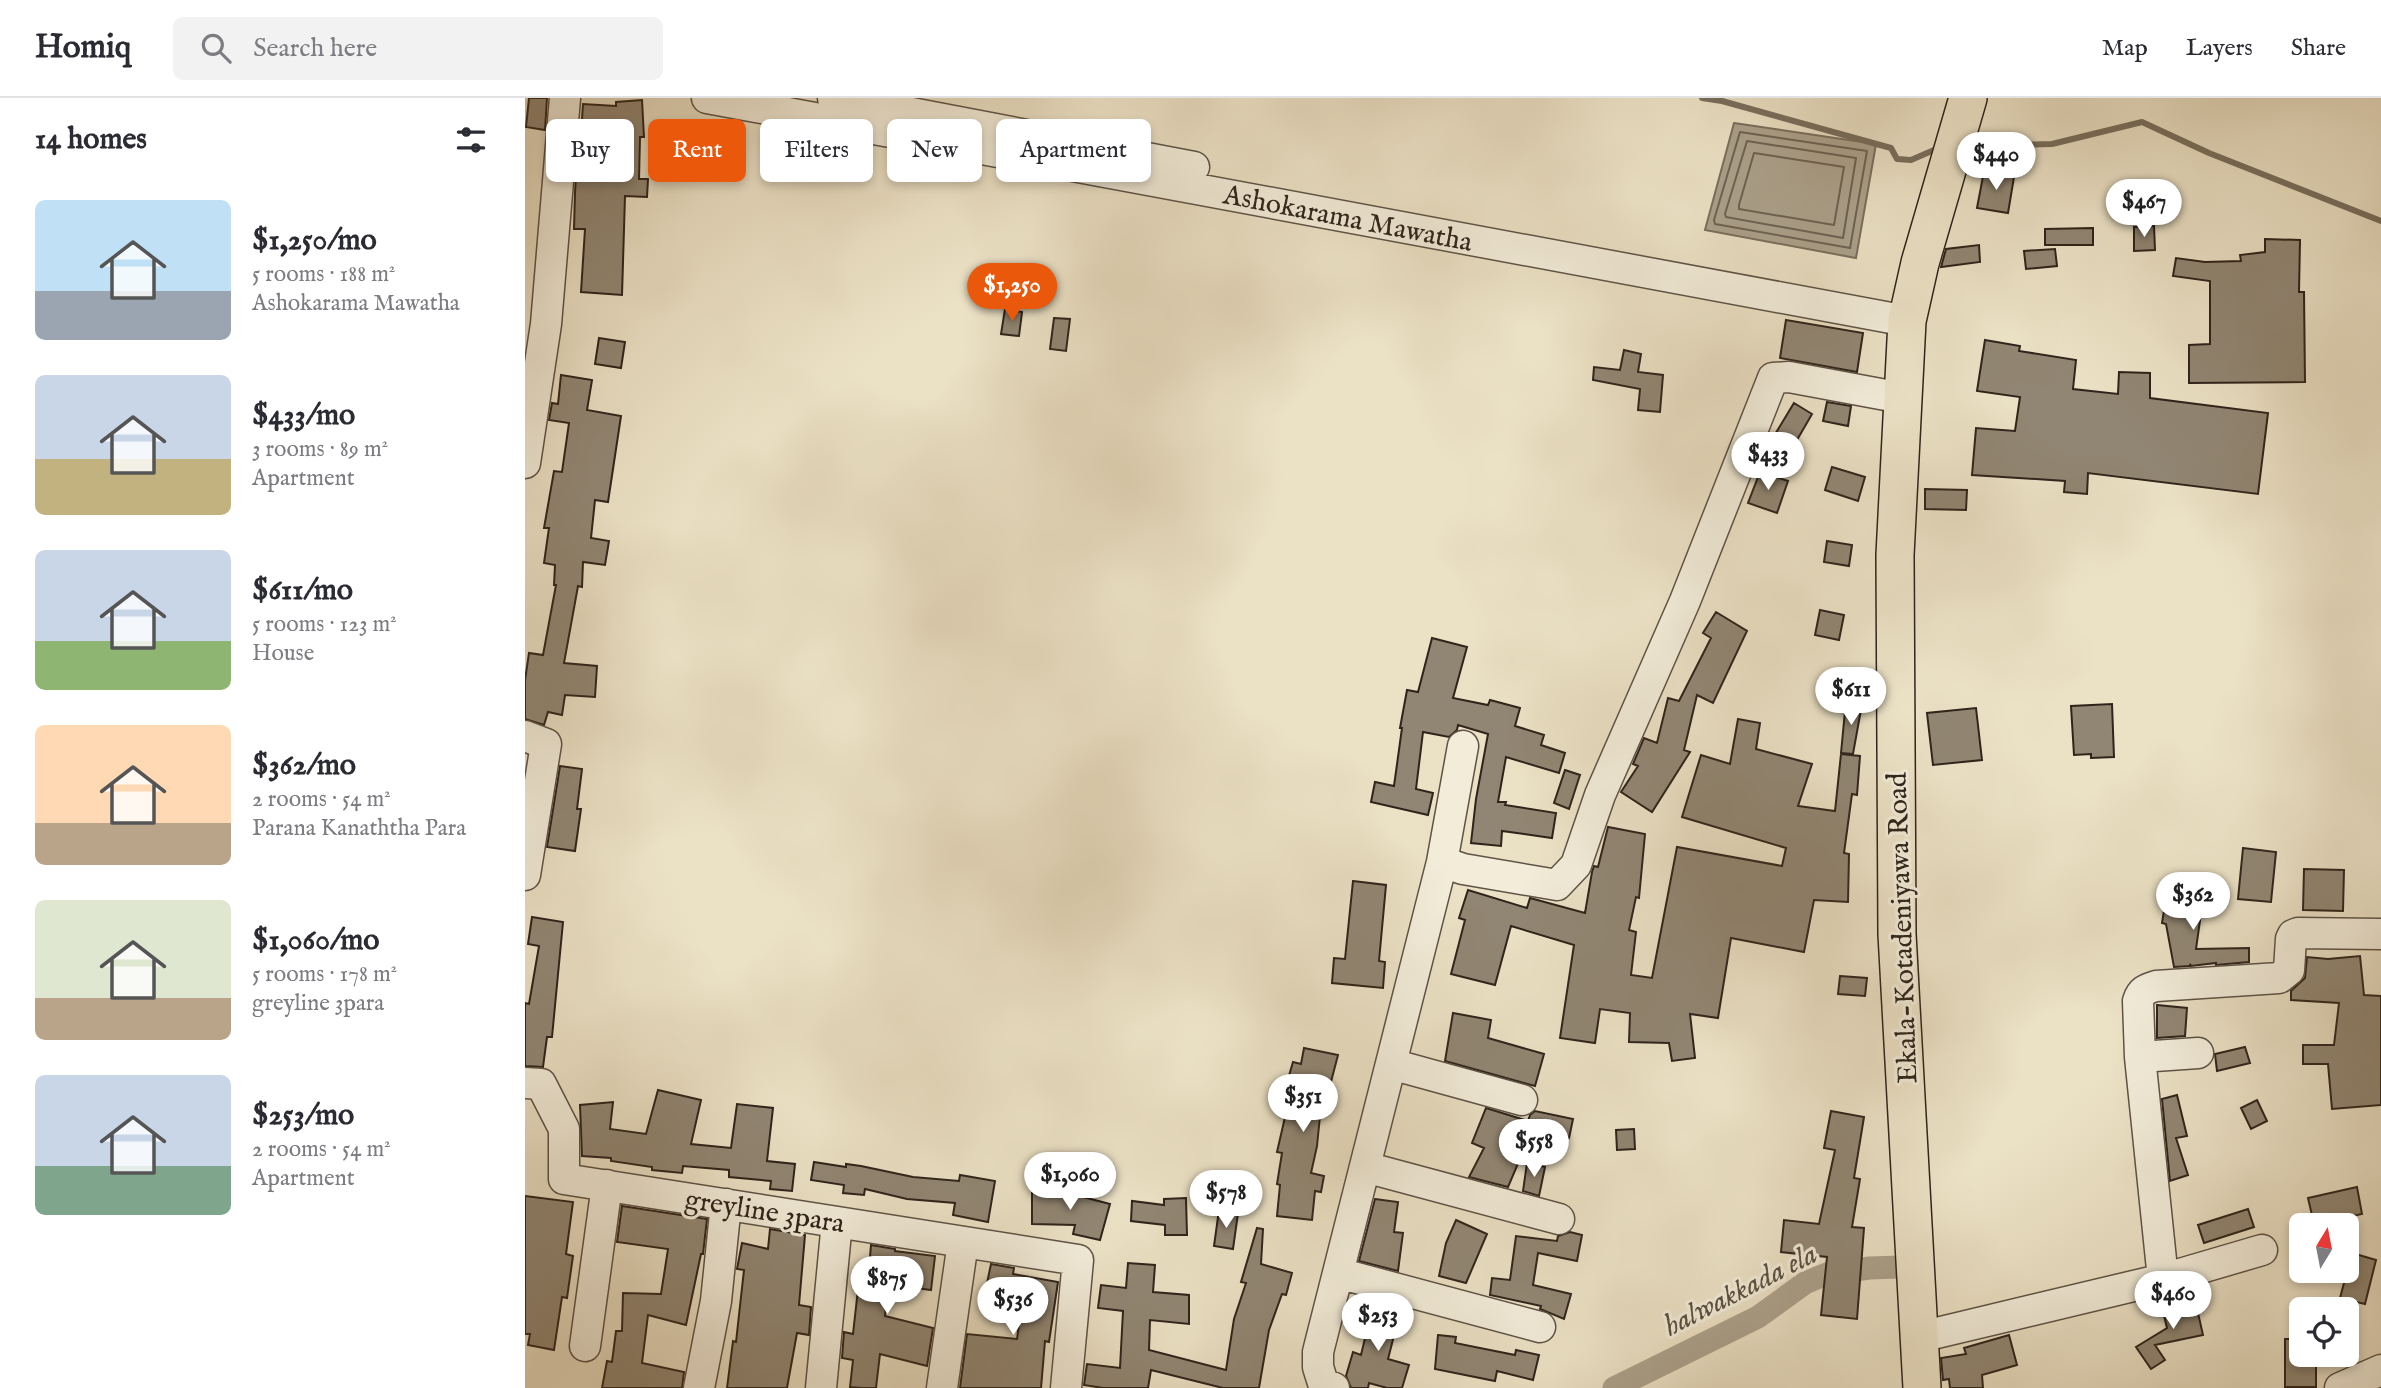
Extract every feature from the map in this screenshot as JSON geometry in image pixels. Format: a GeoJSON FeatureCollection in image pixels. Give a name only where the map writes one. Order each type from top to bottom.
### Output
{"type":"FeatureCollection","features":[{"type":"Feature","properties":{"kind":"main road","name":"Ekala-Kotadeniyawa Road"},"geometry":{"type":"LineString","coordinates":[[1922,1388],[1897,934],[1895,555],[1907,321],[1920,263],[1968,98]]}},
{"type":"Feature","properties":{"kind":"street"},"geometry":{"type":"LineString","coordinates":[[525,463],[545,324],[565,98]]}},
{"type":"Feature","properties":{"kind":"street","name":"Ashokarama Mawatha"},"geometry":{"type":"LineString","coordinates":[[707,98],[1907,321]]}},
{"type":"Feature","properties":{"kind":"street"},"geometry":{"type":"LineString","coordinates":[[839,99],[1860,296]]}},
{"type":"Feature","properties":{"kind":"street"},"geometry":{"type":"LineString","coordinates":[[1441,862],[1463,869],[1557,885],[1576,865],[1600,795],[1685,601],[1773,379],[1789,377],[1902,398]]}},
{"type":"Feature","properties":{"kind":"street"},"geometry":{"type":"LineString","coordinates":[[525,736],[546,744],[525,875]]}},
{"type":"Feature","properties":{"kind":"street"},"geometry":{"type":"LineString","coordinates":[[1333,1388],[1323,1383],[1318,1367],[1318,1352],[1441,862],[1464,746]]}},
{"type":"Feature","properties":{"kind":"street"},"geometry":{"type":"LineString","coordinates":[[2163,1279],[2140,1057],[2138,1001],[2145,989],[2279,978],[2289,970],[2291,939],[2298,933],[2381,934]]}},
{"type":"Feature","properties":{"kind":"street"},"geometry":{"type":"LineString","coordinates":[[2140,1057],[2198,1052]]}},
{"type":"Feature","properties":{"kind":"street"},"geometry":{"type":"LineString","coordinates":[[1391,1064],[1522,1100]]}},
{"type":"Feature","properties":{"kind":"street","name":"greyline 3para"},"geometry":{"type":"LineString","coordinates":[[525,1083],[541,1084],[563,1129],[563,1178],[1078,1260],[1066,1388]]}},
{"type":"Feature","properties":{"kind":"street"},"geometry":{"type":"LineString","coordinates":[[1365,1167],[1559,1219]]}},
{"type":"Feature","properties":{"kind":"street"},"geometry":{"type":"LineString","coordinates":[[585,1346],[607,1185]]}},
{"type":"Feature","properties":{"kind":"street"},"geometry":{"type":"LineString","coordinates":[[699,1388],[716,1301],[726,1204]]}},
{"type":"Feature","properties":{"kind":"street"},"geometry":{"type":"LineString","coordinates":[[821,1388],[838,1222]]}},
{"type":"Feature","properties":{"kind":"street"},"geometry":{"type":"LineString","coordinates":[[942,1388],[963,1242]]}},
{"type":"Feature","properties":{"kind":"street"},"geometry":{"type":"LineString","coordinates":[[1920,1338],[2163,1279],[2262,1250]]}},
{"type":"Feature","properties":{"kind":"street"},"geometry":{"type":"LineString","coordinates":[[1338,1273],[1540,1328]]}},
{"type":"Feature","properties":{"kind":"street"},"geometry":{"type":"LineString","coordinates":[[2340,1388],[2381,1370]]}},
{"type":"Feature","properties":{"kind":"water"},"geometry":{"type":"Polygon","coordinates":[[[1734,123],[1876,144],[1856,258],[1705,230],[1734,123]]]}},
{"type":"Feature","properties":{"kind":"building"},"geometry":{"type":"Polygon","coordinates":[[[529,98],[547,98],[545,130],[526,127],[529,98]]]}},
{"type":"Feature","properties":{"kind":"building"},"geometry":{"type":"Polygon","coordinates":[[[642,100],[644,137],[640,137],[639,179],[648,179],[647,197],[625,196],[622,295],[581,292],[585,229],[574,229],[576,182],[634,182],[634,119],[582,119],[583,104],[616,106],[616,102],[642,100]]]}},
{"type":"Feature","properties":{"kind":"building"},"geometry":{"type":"Polygon","coordinates":[[[1984,171],[2014,177],[2008,213],[1977,208],[1984,171]]]}},
{"type":"Feature","properties":{"kind":"building"},"geometry":{"type":"Polygon","coordinates":[[[2154,226],[2155,250],[2134,251],[2134,227],[2154,226]]]}},
{"type":"Feature","properties":{"kind":"building"},"geometry":{"type":"Polygon","coordinates":[[[2093,228],[2093,245],[2045,245],[2045,229],[2093,228]]]}},
{"type":"Feature","properties":{"kind":"building"},"geometry":{"type":"Polygon","coordinates":[[[2265,239],[2300,240],[2299,292],[2304,292],[2305,382],[2189,383],[2189,345],[2210,344],[2210,281],[2173,276],[2176,258],[2205,262],[2241,261],[2240,255],[2265,252],[2265,239]]]}},
{"type":"Feature","properties":{"kind":"building"},"geometry":{"type":"Polygon","coordinates":[[[1979,245],[1980,262],[1941,267],[1946,249],[1979,245]]]}},
{"type":"Feature","properties":{"kind":"building"},"geometry":{"type":"Polygon","coordinates":[[[2055,249],[2057,266],[2026,269],[2024,251],[2055,249]]]}},
{"type":"Feature","properties":{"kind":"building"},"geometry":{"type":"Polygon","coordinates":[[[1005,309],[1022,312],[1019,336],[1001,334],[1005,309]]]}},
{"type":"Feature","properties":{"kind":"building"},"geometry":{"type":"Polygon","coordinates":[[[1054,318],[1070,319],[1066,351],[1050,349],[1054,318]]]}},
{"type":"Feature","properties":{"kind":"building"},"geometry":{"type":"Polygon","coordinates":[[[1786,320],[1863,333],[1857,372],[1780,358],[1786,320]]]}},
{"type":"Feature","properties":{"kind":"building"},"geometry":{"type":"Polygon","coordinates":[[[599,338],[625,342],[621,368],[595,364],[599,338]]]}},
{"type":"Feature","properties":{"kind":"building"},"geometry":{"type":"Polygon","coordinates":[[[1985,340],[2020,346],[2019,351],[2076,360],[2073,389],[2118,394],[2119,372],[2150,373],[2150,398],[2268,413],[2258,494],[2088,473],[2087,494],[2064,492],[2065,481],[1972,475],[1976,428],[2015,431],[2020,397],[1977,391],[1985,340]]]}},
{"type":"Feature","properties":{"kind":"building"},"geometry":{"type":"Polygon","coordinates":[[[1624,350],[1641,354],[1638,372],[1663,375],[1660,412],[1638,410],[1640,389],[1593,380],[1594,367],[1620,370],[1624,350]]]}},
{"type":"Feature","properties":{"kind":"building"},"geometry":{"type":"Polygon","coordinates":[[[561,375],[592,380],[587,410],[621,416],[608,502],[595,500],[591,538],[609,541],[605,565],[583,562],[582,587],[578,586],[564,663],[597,666],[595,697],[565,695],[562,715],[548,712],[544,725],[525,719],[525,680],[529,653],[543,655],[556,585],[555,565],[544,563],[549,528],[544,528],[554,471],[562,472],[569,423],[549,420],[552,403],[558,404],[561,375]]]}},
{"type":"Feature","properties":{"kind":"building"},"geometry":{"type":"Polygon","coordinates":[[[1827,402],[1851,406],[1848,426],[1823,421],[1827,402]]]}},
{"type":"Feature","properties":{"kind":"building"},"geometry":{"type":"Polygon","coordinates":[[[1794,403],[1812,414],[1793,447],[1774,436],[1794,403]]]}},
{"type":"Feature","properties":{"kind":"building"},"geometry":{"type":"Polygon","coordinates":[[[1832,467],[1865,477],[1858,501],[1825,490],[1832,467]]]}},
{"type":"Feature","properties":{"kind":"building"},"geometry":{"type":"Polygon","coordinates":[[[1760,472],[1788,481],[1777,513],[1748,503],[1760,472]]]}},
{"type":"Feature","properties":{"kind":"building"},"geometry":{"type":"Polygon","coordinates":[[[1925,489],[1967,490],[1966,510],[1925,509],[1925,489]]]}},
{"type":"Feature","properties":{"kind":"building"},"geometry":{"type":"Polygon","coordinates":[[[1827,541],[1852,545],[1849,566],[1824,562],[1827,541]]]}},
{"type":"Feature","properties":{"kind":"building"},"geometry":{"type":"Polygon","coordinates":[[[1820,610],[1844,615],[1839,640],[1815,635],[1820,610]]]}},
{"type":"Feature","properties":{"kind":"building"},"geometry":{"type":"Polygon","coordinates":[[[1716,612],[1747,631],[1713,703],[1697,695],[1684,750],[1690,752],[1652,812],[1621,792],[1638,766],[1633,764],[1644,738],[1657,743],[1668,698],[1679,701],[1711,638],[1703,633],[1716,612]]]}},
{"type":"Feature","properties":{"kind":"building"},"geometry":{"type":"Polygon","coordinates":[[[1432,638],[1467,647],[1453,698],[1488,705],[1490,700],[1520,708],[1515,726],[1544,735],[1541,745],[1565,753],[1559,773],[1506,757],[1498,802],[1556,813],[1552,838],[1502,831],[1501,846],[1471,843],[1488,734],[1458,725],[1457,730],[1449,737],[1423,732],[1416,789],[1433,793],[1428,815],[1371,802],[1375,782],[1394,786],[1407,690],[1418,692],[1432,638]]]}},
{"type":"Feature","properties":{"kind":"building"},"geometry":{"type":"Polygon","coordinates":[[[1846,701],[1862,704],[1853,754],[1841,753],[1846,701]]]}},
{"type":"Feature","properties":{"kind":"building"},"geometry":{"type":"Polygon","coordinates":[[[2112,704],[2114,757],[2091,758],[2091,754],[2074,755],[2071,706],[2112,704]]]}},
{"type":"Feature","properties":{"kind":"building"},"geometry":{"type":"Polygon","coordinates":[[[1976,708],[1982,760],[1933,765],[1927,713],[1976,708]]]}},
{"type":"Feature","properties":{"kind":"building"},"geometry":{"type":"Polygon","coordinates":[[[1738,719],[1760,723],[1756,749],[1812,764],[1798,806],[1835,811],[1841,754],[1860,756],[1857,795],[1852,794],[1844,853],[1849,854],[1848,902],[1814,900],[1804,952],[1731,938],[1718,1018],[1690,1014],[1695,1058],[1672,1061],[1669,1043],[1629,1042],[1630,1013],[1600,1009],[1595,1043],[1560,1038],[1574,945],[1511,926],[1495,985],[1451,974],[1465,920],[1459,918],[1468,890],[1527,908],[1530,898],[1585,913],[1592,872],[1594,866],[1598,867],[1608,827],[1645,834],[1639,898],[1636,897],[1629,930],[1636,932],[1631,975],[1652,978],[1677,847],[1782,866],[1786,848],[1682,817],[1701,755],[1730,764],[1738,719]]]}},
{"type":"Feature","properties":{"kind":"building"},"geometry":{"type":"Polygon","coordinates":[[[560,766],[582,769],[577,809],[581,809],[575,851],[547,847],[560,766]]]}},
{"type":"Feature","properties":{"kind":"building"},"geometry":{"type":"Polygon","coordinates":[[[1565,770],[1580,775],[1569,809],[1554,803],[1565,770]]]}},
{"type":"Feature","properties":{"kind":"building"},"geometry":{"type":"Polygon","coordinates":[[[2243,848],[2276,852],[2271,902],[2238,899],[2243,848]]]}},
{"type":"Feature","properties":{"kind":"building"},"geometry":{"type":"Polygon","coordinates":[[[2304,869],[2344,870],[2343,911],[2303,910],[2304,869]]]}},
{"type":"Feature","properties":{"kind":"building"},"geometry":{"type":"Polygon","coordinates":[[[1353,881],[1386,885],[1379,961],[1385,962],[1383,988],[1332,983],[1334,958],[1345,959],[1353,881]]]}},
{"type":"Feature","properties":{"kind":"building"},"geometry":{"type":"Polygon","coordinates":[[[2168,886],[2204,892],[2196,949],[2249,948],[2249,962],[2174,967],[2166,924],[2162,923],[2168,886]]]}},
{"type":"Feature","properties":{"kind":"building"},"geometry":{"type":"Polygon","coordinates":[[[532,917],[563,922],[552,1037],[547,1037],[543,1067],[525,1066],[525,1003],[529,1004],[539,946],[528,944],[532,917]]]}},
{"type":"Feature","properties":{"kind":"building"},"geometry":{"type":"Polygon","coordinates":[[[2360,956],[2364,995],[2381,996],[2381,1105],[2332,1109],[2328,1064],[2303,1064],[2303,1045],[2334,1045],[2339,1003],[2291,1000],[2291,991],[2305,978],[2307,957],[2328,959],[2360,956]]]}},
{"type":"Feature","properties":{"kind":"building"},"geometry":{"type":"Polygon","coordinates":[[[1840,976],[1867,978],[1865,996],[1838,994],[1840,976]]]}},
{"type":"Feature","properties":{"kind":"building"},"geometry":{"type":"Polygon","coordinates":[[[2157,1005],[2187,1008],[2185,1036],[2157,1038],[2157,1005]]]}},
{"type":"Feature","properties":{"kind":"building"},"geometry":{"type":"Polygon","coordinates":[[[1453,1013],[1491,1020],[1488,1038],[1544,1054],[1535,1086],[1445,1061],[1453,1013]]]}},
{"type":"Feature","properties":{"kind":"building"},"geometry":{"type":"Polygon","coordinates":[[[2245,1047],[2250,1063],[2217,1071],[2215,1054],[2245,1047]]]}},
{"type":"Feature","properties":{"kind":"building"},"geometry":{"type":"Polygon","coordinates":[[[1304,1048],[1338,1055],[1327,1097],[1322,1096],[1317,1146],[1311,1173],[1324,1176],[1321,1192],[1315,1191],[1312,1220],[1277,1216],[1280,1185],[1277,1184],[1282,1153],[1277,1152],[1285,1117],[1286,1086],[1293,1062],[1301,1064],[1304,1048]]]}},
{"type":"Feature","properties":{"kind":"building"},"geometry":{"type":"Polygon","coordinates":[[[658,1090],[701,1100],[691,1144],[731,1148],[737,1104],[773,1108],[767,1161],[795,1164],[792,1191],[770,1189],[771,1181],[729,1177],[729,1170],[683,1166],[682,1173],[652,1170],[652,1167],[611,1161],[611,1158],[582,1156],[580,1105],[613,1102],[610,1129],[646,1134],[658,1090]]]}},
{"type":"Feature","properties":{"kind":"building"},"geometry":{"type":"Polygon","coordinates":[[[2177,1095],[2187,1136],[2176,1138],[2188,1175],[2170,1181],[2162,1099],[2177,1095]]]}},
{"type":"Feature","properties":{"kind":"building"},"geometry":{"type":"Polygon","coordinates":[[[2257,1100],[2267,1121],[2251,1129],[2241,1108],[2257,1100]]]}},
{"type":"Feature","properties":{"kind":"building"},"geometry":{"type":"Polygon","coordinates":[[[1486,1108],[1528,1121],[1535,1111],[1573,1119],[1569,1138],[1546,1133],[1543,1144],[1528,1140],[1508,1187],[1469,1177],[1484,1148],[1472,1143],[1486,1108]]]}},
{"type":"Feature","properties":{"kind":"building"},"geometry":{"type":"Polygon","coordinates":[[[1831,1111],[1864,1117],[1854,1178],[1860,1179],[1852,1227],[1864,1228],[1857,1319],[1821,1315],[1827,1257],[1781,1252],[1784,1220],[1819,1224],[1835,1150],[1824,1148],[1831,1111]]]}},
{"type":"Feature","properties":{"kind":"building"},"geometry":{"type":"Polygon","coordinates":[[[1634,1129],[1635,1149],[1617,1150],[1616,1130],[1634,1129]]]}},
{"type":"Feature","properties":{"kind":"building"},"geometry":{"type":"Polygon","coordinates":[[[814,1162],[846,1167],[846,1164],[861,1166],[913,1177],[959,1181],[960,1175],[995,1181],[988,1222],[953,1215],[955,1203],[907,1199],[865,1189],[864,1195],[843,1193],[844,1185],[811,1180],[814,1162]]]}},
{"type":"Feature","properties":{"kind":"building"},"geometry":{"type":"Polygon","coordinates":[[[1527,1163],[1545,1167],[1539,1196],[1523,1191],[1527,1163]]]}},
{"type":"Feature","properties":{"kind":"building"},"geometry":{"type":"Polygon","coordinates":[[[2357,1187],[2362,1214],[2311,1213],[2308,1198],[2357,1187]]]}},
{"type":"Feature","properties":{"kind":"building"},"geometry":{"type":"Polygon","coordinates":[[[1032,1191],[1064,1192],[1110,1204],[1100,1240],[1073,1234],[1075,1225],[1032,1224],[1032,1191]]]}},
{"type":"Feature","properties":{"kind":"building"},"geometry":{"type":"Polygon","coordinates":[[[525,1196],[573,1202],[566,1254],[573,1256],[567,1298],[562,1297],[554,1350],[528,1345],[530,1334],[525,1334],[525,1196]]]}},
{"type":"Feature","properties":{"kind":"building"},"geometry":{"type":"Polygon","coordinates":[[[1186,1198],[1187,1235],[1165,1235],[1165,1225],[1131,1221],[1132,1201],[1164,1205],[1164,1199],[1186,1198]]]}},
{"type":"Feature","properties":{"kind":"building"},"geometry":{"type":"Polygon","coordinates":[[[1375,1199],[1398,1202],[1394,1232],[1403,1233],[1398,1271],[1359,1261],[1375,1199]]]}},
{"type":"Feature","properties":{"kind":"building"},"geometry":{"type":"Polygon","coordinates":[[[622,1206],[707,1219],[703,1254],[686,1325],[648,1315],[642,1363],[684,1372],[682,1388],[602,1388],[607,1361],[612,1362],[616,1331],[622,1331],[623,1293],[661,1294],[668,1249],[617,1242],[622,1206]]]}},
{"type":"Feature","properties":{"kind":"building"},"geometry":{"type":"Polygon","coordinates":[[[2248,1209],[2254,1227],[2204,1243],[2198,1225],[2248,1209]]]}},
{"type":"Feature","properties":{"kind":"building"},"geometry":{"type":"Polygon","coordinates":[[[1219,1210],[1238,1213],[1233,1249],[1214,1246],[1219,1210]]]}},
{"type":"Feature","properties":{"kind":"building"},"geometry":{"type":"Polygon","coordinates":[[[1456,1220],[1487,1234],[1466,1283],[1439,1276],[1446,1243],[1456,1220]]]}},
{"type":"Feature","properties":{"kind":"building"},"geometry":{"type":"Polygon","coordinates":[[[1257,1228],[1263,1229],[1261,1264],[1292,1273],[1286,1295],[1282,1294],[1269,1330],[1259,1388],[1223,1388],[1151,1370],[1148,1388],[1103,1388],[1084,1385],[1087,1364],[1120,1368],[1123,1311],[1098,1308],[1101,1285],[1126,1288],[1128,1263],[1155,1265],[1153,1292],[1189,1295],[1189,1324],[1150,1320],[1149,1350],[1226,1370],[1234,1319],[1246,1283],[1241,1282],[1257,1228]]]}},
{"type":"Feature","properties":{"kind":"building"},"geometry":{"type":"Polygon","coordinates":[[[770,1229],[805,1235],[799,1305],[811,1307],[809,1335],[797,1333],[787,1388],[727,1388],[733,1341],[736,1342],[744,1270],[737,1269],[742,1243],[768,1249],[770,1229]]]}},
{"type":"Feature","properties":{"kind":"building"},"geometry":{"type":"Polygon","coordinates":[[[1570,1232],[1582,1235],[1577,1261],[1538,1253],[1533,1285],[1571,1294],[1564,1319],[1540,1309],[1541,1306],[1490,1295],[1492,1278],[1510,1280],[1516,1236],[1557,1241],[1558,1236],[1570,1232]]]}},
{"type":"Feature","properties":{"kind":"building"},"geometry":{"type":"Polygon","coordinates":[[[871,1245],[935,1256],[931,1290],[888,1284],[885,1316],[933,1328],[927,1366],[880,1354],[876,1388],[850,1387],[853,1360],[842,1358],[844,1332],[853,1334],[859,1280],[868,1281],[871,1245]]]}},
{"type":"Feature","properties":{"kind":"building"},"geometry":{"type":"Polygon","coordinates":[[[2359,1255],[2376,1260],[2365,1304],[2359,1303],[2359,1297],[2340,1297],[2344,1283],[2359,1283],[2359,1255]]]}},
{"type":"Feature","properties":{"kind":"building"},"geometry":{"type":"Polygon","coordinates":[[[991,1264],[1014,1268],[1013,1274],[1058,1282],[1049,1342],[1045,1341],[1041,1388],[960,1388],[967,1334],[1017,1339],[1023,1297],[986,1288],[991,1264]]]}},
{"type":"Feature","properties":{"kind":"building"},"geometry":{"type":"Polygon","coordinates":[[[2195,1300],[2203,1335],[2155,1345],[2165,1360],[2151,1369],[2136,1347],[2167,1328],[2162,1307],[2195,1300]]]}},
{"type":"Feature","properties":{"kind":"building"},"geometry":{"type":"Polygon","coordinates":[[[1374,1301],[1401,1308],[1388,1359],[1409,1365],[1402,1388],[1387,1388],[1369,1383],[1368,1388],[1351,1388],[1346,1376],[1353,1352],[1361,1355],[1374,1301]]]}},
{"type":"Feature","properties":{"kind":"building"},"geometry":{"type":"Polygon","coordinates":[[[1438,1335],[1456,1337],[1455,1343],[1515,1355],[1516,1350],[1539,1355],[1533,1380],[1497,1371],[1495,1381],[1435,1369],[1438,1335]]]}},
{"type":"Feature","properties":{"kind":"building"},"geometry":{"type":"Polygon","coordinates":[[[2009,1335],[2017,1365],[1982,1375],[1983,1388],[1950,1388],[1949,1379],[1943,1380],[1941,1358],[1966,1354],[1964,1348],[2009,1335]]]}},
{"type":"Feature","properties":{"kind":"building"},"geometry":{"type":"Polygon","coordinates":[[[2285,1339],[2289,1339],[2289,1367],[2316,1367],[2316,1387],[2285,1387],[2285,1339]]]}},
{"type":"Feature","properties":{"kind":"waterway"},"geometry":{"type":"LineString","coordinates":[[1702,98],[1722,101],[1891,148],[1897,159],[1911,160],[1934,150]]}},
{"type":"Feature","properties":{"kind":"waterway"},"geometry":{"type":"LineString","coordinates":[[1973,138],[2009,145],[2052,144],[2142,122],[2209,153],[2381,221]]}},
{"type":"Feature","properties":{"kind":"waterway","name":"halwakkada ela"},"geometry":{"type":"LineString","coordinates":[[1614,1388],[1758,1317],[1805,1283],[1829,1273],[1900,1267]]}}]}
